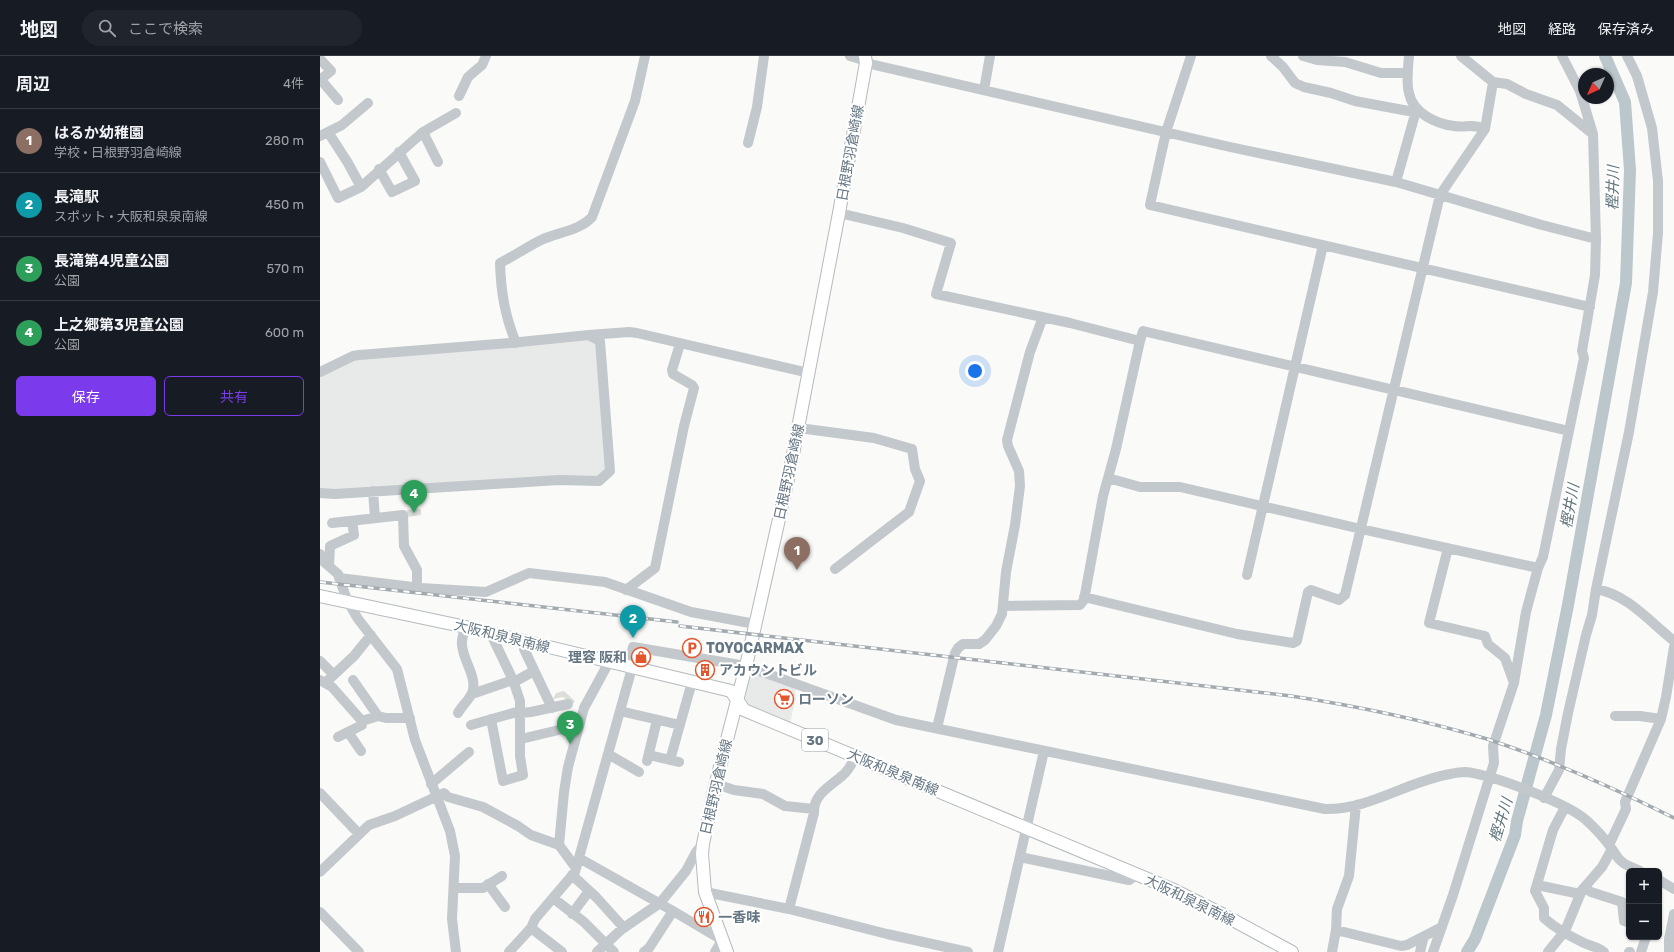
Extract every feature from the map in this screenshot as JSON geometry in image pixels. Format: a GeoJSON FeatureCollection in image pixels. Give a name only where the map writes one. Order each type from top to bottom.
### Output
{"type":"FeatureCollection","features":[{"type":"Feature","properties":{"kind":"main road","name":"日根野羽倉崎線"},"geometry":{"type":"LineString","coordinates":[[727,952],[705,892],[702,854],[703,844],[716,784],[746,666],[799,428],[866,60]]}},
{"type":"Feature","properties":{"kind":"main road","name":"大阪和泉泉南線"},"geometry":{"type":"LineString","coordinates":[[320,596],[347,600],[490,632],[731,691],[744,710],[1138,874],[1199,902],[1292,952]]}},
{"type":"Feature","properties":{"kind":"street"},"geometry":{"type":"LineString","coordinates":[[459,96],[468,77],[482,65],[486,56]]}},
{"type":"Feature","properties":{"kind":"street"},"geometry":{"type":"LineString","coordinates":[[516,343],[507,319],[501,282],[500,264],[540,240],[578,227],[588,222],[592,217],[635,100],[645,56]]}},
{"type":"Feature","properties":{"kind":"street"},"geometry":{"type":"LineString","coordinates":[[748,144],[757,107],[764,56]]}},
{"type":"Feature","properties":{"kind":"street"},"geometry":{"type":"LineString","coordinates":[[850,56],[984,90],[1166,132],[1396,182],[1542,225],[1596,239]]}},
{"type":"Feature","properties":{"kind":"street"},"geometry":{"type":"LineString","coordinates":[[984,90],[990,56]]}},
{"type":"Feature","properties":{"kind":"street"},"geometry":{"type":"LineString","coordinates":[[1191,56],[1166,132],[1150,205],[1590,307]]}},
{"type":"Feature","properties":{"kind":"street"},"geometry":{"type":"LineString","coordinates":[[1271,56],[1283,67],[1295,82],[1304,87],[1331,93],[1355,101],[1415,109],[1428,118],[1440,123],[1455,126],[1475,125],[1485,129]]}},
{"type":"Feature","properties":{"kind":"street"},"geometry":{"type":"LineString","coordinates":[[1303,56],[1317,60],[1345,62],[1381,73],[1408,73]]}},
{"type":"Feature","properties":{"kind":"street"},"geometry":{"type":"LineString","coordinates":[[1396,182],[1415,109],[1409,94],[1409,56]]}},
{"type":"Feature","properties":{"kind":"street"},"geometry":{"type":"LineString","coordinates":[[1461,56],[1493,82],[1507,84],[1526,94],[1557,105],[1593,134]]}},
{"type":"Feature","properties":{"kind":"street"},"geometry":{"type":"LineString","coordinates":[[1433,952],[1453,895],[1494,764],[1493,746],[1514,683],[1526,612],[1538,568],[1543,557],[1584,358],[1582,351],[1595,275],[1596,239],[1593,134],[1580,91],[1562,56]]}},
{"type":"Feature","properties":{"kind":"street"},"geometry":{"type":"LineString","coordinates":[[1542,797],[1559,770],[1561,749],[1568,713],[1586,635],[1592,616],[1596,589],[1629,432],[1653,292],[1658,233],[1658,181],[1652,128],[1637,76],[1627,56]]}},
{"type":"Feature","properties":{"kind":"street"},"geometry":{"type":"LineString","coordinates":[[320,59],[331,71],[320,80],[338,100]]}},
{"type":"Feature","properties":{"kind":"street"},"geometry":{"type":"LineString","coordinates":[[1084,597],[1237,634],[1293,642],[1297,641],[1308,592],[1311,590],[1339,600],[1345,595],[1440,195],[1485,129],[1493,82]]}},
{"type":"Feature","properties":{"kind":"street"},"geometry":{"type":"LineString","coordinates":[[361,187],[348,163],[324,134],[342,125],[368,103]]}},
{"type":"Feature","properties":{"kind":"street"},"geometry":{"type":"LineString","coordinates":[[320,162],[338,198],[361,187],[379,169],[423,132],[456,113]]}},
{"type":"Feature","properties":{"kind":"street"},"geometry":{"type":"LineString","coordinates":[[423,132],[438,162]]}},
{"type":"Feature","properties":{"kind":"street"},"geometry":{"type":"LineString","coordinates":[[379,169],[392,192],[415,181],[399,152]]}},
{"type":"Feature","properties":{"kind":"street"},"geometry":{"type":"LineString","coordinates":[[839,213],[904,228],[951,243],[936,294],[1070,323],[1140,341]]}},
{"type":"Feature","properties":{"kind":"street"},"geometry":{"type":"LineString","coordinates":[[1247,575],[1324,245]]}},
{"type":"Feature","properties":{"kind":"street"},"geometry":{"type":"LineString","coordinates":[[937,728],[955,653],[963,644],[979,644],[985,640],[996,626],[1002,614],[1006,572],[1015,525],[1020,486],[1019,471],[1008,446],[1007,440],[1030,352],[1042,317]]}},
{"type":"Feature","properties":{"kind":"street"},"geometry":{"type":"LineString","coordinates":[[1003,606],[1080,605],[1084,597],[1103,496],[1116,449],[1143,331],[1570,431]]}},
{"type":"Feature","properties":{"kind":"street"},"geometry":{"type":"LineString","coordinates":[[320,372],[353,356],[359,355],[516,343],[629,332],[809,373]]}},
{"type":"Feature","properties":{"kind":"street"},"geometry":{"type":"LineString","coordinates":[[320,493],[335,494],[559,480],[599,481],[610,471],[600,341],[590,335]]}},
{"type":"Feature","properties":{"kind":"street"},"geometry":{"type":"LineString","coordinates":[[626,590],[655,568],[684,426],[694,388],[692,385],[673,374],[672,370],[680,344]]}},
{"type":"Feature","properties":{"kind":"street"},"geometry":{"type":"LineString","coordinates":[[799,428],[874,438],[912,449],[915,469],[920,482],[909,512],[835,569]]}},
{"type":"Feature","properties":{"kind":"street"},"geometry":{"type":"LineString","coordinates":[[1108,478],[1140,487],[1180,487],[1262,507],[1538,568]]}},
{"type":"Feature","properties":{"kind":"street"},"geometry":{"type":"LineString","coordinates":[[373,491],[375,518]]}},
{"type":"Feature","properties":{"kind":"street"},"geometry":{"type":"LineString","coordinates":[[332,523],[403,515],[404,546],[417,570],[417,588]]}},
{"type":"Feature","properties":{"kind":"street"},"geometry":{"type":"LineString","coordinates":[[329,566],[330,546],[354,535],[352,520]]}},
{"type":"Feature","properties":{"kind":"street"},"geometry":{"type":"LineString","coordinates":[[1448,548],[1430,623],[1485,636],[1488,644],[1505,658],[1514,683]]}},
{"type":"Feature","properties":{"kind":"street"},"geometry":{"type":"LineString","coordinates":[[320,554],[329,566],[338,574],[347,600],[358,619],[397,668],[415,740],[450,831],[455,856],[452,919],[456,952]]}},
{"type":"Feature","properties":{"kind":"street"},"geometry":{"type":"LineString","coordinates":[[339,578],[417,588],[486,592],[529,573],[605,582],[692,612],[755,624]]}},
{"type":"Feature","properties":{"kind":"street"},"geometry":{"type":"LineString","coordinates":[[1596,589],[1613,593],[1626,601],[1674,641]]}},
{"type":"Feature","properties":{"kind":"street"},"geometry":{"type":"LineString","coordinates":[[458,714],[472,694],[473,682],[462,646],[462,640],[466,627]]}},
{"type":"Feature","properties":{"kind":"street"},"geometry":{"type":"LineString","coordinates":[[490,632],[513,681],[520,701],[520,756],[524,775],[503,781],[491,719]]}},
{"type":"Feature","properties":{"kind":"street"},"geometry":{"type":"LineString","coordinates":[[322,682],[334,675],[354,656],[370,635]]}},
{"type":"Feature","properties":{"kind":"street"},"geometry":{"type":"LineString","coordinates":[[524,641],[524,649],[552,708]]}},
{"type":"Feature","properties":{"kind":"street"},"geometry":{"type":"LineString","coordinates":[[509,952],[532,928],[535,919],[576,867],[620,711],[633,647],[746,666],[896,720],[1326,809],[1338,810],[1356,806],[1450,774],[1465,772],[1490,778],[1565,807],[1586,820],[1620,860],[1635,868]]}},
{"type":"Feature","properties":{"kind":"street"},"geometry":{"type":"LineString","coordinates":[[1548,952],[1569,924],[1573,910],[1582,891],[1602,867],[1626,809],[1625,802],[1661,719],[1674,647]]}},
{"type":"Feature","properties":{"kind":"street"},"geometry":{"type":"LineString","coordinates":[[320,661],[334,675]]}},
{"type":"Feature","properties":{"kind":"street"},"geometry":{"type":"LineString","coordinates":[[559,845],[568,767],[584,708],[609,662]]}},
{"type":"Feature","properties":{"kind":"street"},"geometry":{"type":"LineString","coordinates":[[472,694],[513,681],[534,671]]}},
{"type":"Feature","properties":{"kind":"street"},"geometry":{"type":"LineString","coordinates":[[353,680],[378,716]]}},
{"type":"Feature","properties":{"kind":"street"},"geometry":{"type":"LineString","coordinates":[[322,682],[332,687],[362,721]]}},
{"type":"Feature","properties":{"kind":"street"},"geometry":{"type":"LineString","coordinates":[[657,720],[648,758],[675,761],[680,725],[692,682]]}},
{"type":"Feature","properties":{"kind":"street"},"geometry":{"type":"LineString","coordinates":[[471,725],[520,712],[531,712],[568,704]]}},
{"type":"Feature","properties":{"kind":"street"},"geometry":{"type":"LineString","coordinates":[[620,711],[680,725]]}},
{"type":"Feature","properties":{"kind":"street"},"geometry":{"type":"LineString","coordinates":[[362,721],[378,716],[386,718],[410,718]]}},
{"type":"Feature","properties":{"kind":"street"},"geometry":{"type":"LineString","coordinates":[[1615,716],[1640,716],[1661,719]]}},
{"type":"Feature","properties":{"kind":"street"},"geometry":{"type":"LineString","coordinates":[[338,737],[362,725],[362,721]]}},
{"type":"Feature","properties":{"kind":"street"},"geometry":{"type":"LineString","coordinates":[[521,739],[567,728]]}},
{"type":"Feature","properties":{"kind":"street"},"geometry":{"type":"LineString","coordinates":[[348,732],[361,751]]}},
{"type":"Feature","properties":{"kind":"street"},"geometry":{"type":"LineString","coordinates":[[998,952],[1044,751]]}},
{"type":"Feature","properties":{"kind":"street"},"geometry":{"type":"LineString","coordinates":[[431,784],[470,752]]}},
{"type":"Feature","properties":{"kind":"street"},"geometry":{"type":"LineString","coordinates":[[608,754],[639,772]]}},
{"type":"Feature","properties":{"kind":"street"},"geometry":{"type":"LineString","coordinates":[[789,909],[817,797],[844,774],[856,756]]}},
{"type":"Feature","properties":{"kind":"street"},"geometry":{"type":"LineString","coordinates":[[716,784],[734,790],[763,794],[785,806],[814,809]]}},
{"type":"Feature","properties":{"kind":"street"},"geometry":{"type":"LineString","coordinates":[[320,793],[359,834]]}},
{"type":"Feature","properties":{"kind":"street"},"geometry":{"type":"LineString","coordinates":[[320,872],[369,825],[395,816],[444,793],[448,797],[483,807],[518,826],[531,835],[559,845],[576,867],[589,892],[596,896],[624,928]]}},
{"type":"Feature","properties":{"kind":"street"},"geometry":{"type":"LineString","coordinates":[[1332,952],[1336,930],[1337,909],[1349,876],[1356,806]]}},
{"type":"Feature","properties":{"kind":"street"},"geometry":{"type":"LineString","coordinates":[[1565,807],[1553,830],[1535,891],[1544,908],[1544,918],[1564,932],[1604,952]]}},
{"type":"Feature","properties":{"kind":"street"},"geometry":{"type":"LineString","coordinates":[[597,952],[624,928],[660,903],[686,871],[696,852],[703,844]]}},
{"type":"Feature","properties":{"kind":"street"},"geometry":{"type":"LineString","coordinates":[[1020,857],[1129,880],[1138,874]]}},
{"type":"Feature","properties":{"kind":"street"},"geometry":{"type":"LineString","coordinates":[[576,867],[660,903],[722,940],[715,952]]}},
{"type":"Feature","properties":{"kind":"street"},"geometry":{"type":"LineString","coordinates":[[454,888],[483,888],[502,876]]}},
{"type":"Feature","properties":{"kind":"street"},"geometry":{"type":"LineString","coordinates":[[1662,882],[1674,889]]}},
{"type":"Feature","properties":{"kind":"street"},"geometry":{"type":"LineString","coordinates":[[488,884],[505,907]]}},
{"type":"Feature","properties":{"kind":"street"},"geometry":{"type":"LineString","coordinates":[[1537,885],[1591,892],[1622,902],[1624,921],[1626,921]]}},
{"type":"Feature","properties":{"kind":"street"},"geometry":{"type":"LineString","coordinates":[[572,914],[589,892]]}},
{"type":"Feature","properties":{"kind":"street"},"geometry":{"type":"LineString","coordinates":[[705,892],[789,909],[887,934],[968,952]]}},
{"type":"Feature","properties":{"kind":"street"},"geometry":{"type":"LineString","coordinates":[[553,898],[584,922],[614,952]]}},
{"type":"Feature","properties":{"kind":"street"},"geometry":{"type":"LineString","coordinates":[[644,952],[649,948],[673,911]]}},
{"type":"Feature","properties":{"kind":"street"},"geometry":{"type":"LineString","coordinates":[[320,912],[359,952]]}},
{"type":"Feature","properties":{"kind":"street"},"geometry":{"type":"LineString","coordinates":[[1669,952],[1669,939],[1674,914]]}},
{"type":"Feature","properties":{"kind":"street"},"geometry":{"type":"LineString","coordinates":[[1336,930],[1401,946],[1407,945],[1442,927]]}},
{"type":"Feature","properties":{"kind":"street"},"geometry":{"type":"LineString","coordinates":[[532,928],[562,952]]}},
{"type":"Feature","properties":{"kind":"street"},"geometry":{"type":"LineString","coordinates":[[1420,952],[1424,936]]}},
{"type":"Feature","properties":{"kind":"street"},"geometry":{"type":"LineString","coordinates":[[1641,952],[1645,940]]}},
{"type":"Feature","properties":{"kind":"shaded area"},"geometry":{"type":"Polygon","coordinates":[[[588,338],[597,343],[606,470],[597,478],[335,490],[320,488],[320,376],[353,360],[588,338]]]}},
{"type":"Feature","properties":{"kind":"shaded area"},"geometry":{"type":"Polygon","coordinates":[[[421,509],[421,515],[407,517],[407,510],[421,509]]]}},
{"type":"Feature","properties":{"kind":"shaded area"},"geometry":{"type":"Polygon","coordinates":[[[751,671],[796,687],[796,697],[790,723],[749,706],[743,694],[751,671]]]}},
{"type":"Feature","properties":{"kind":"shaded area"},"geometry":{"type":"Polygon","coordinates":[[[564,691],[575,701],[571,706],[570,702],[563,697],[553,699],[556,693],[564,691]]]}},
{"type":"Feature","properties":{"kind":"waterway","name":"樫井川"},"geometry":{"type":"LineString","coordinates":[[1467,952],[1475,939],[1515,835],[1517,821],[1546,715],[1568,605],[1626,283],[1630,170],[1625,102],[1605,56]]}},
{"type":"Feature","properties":{"kind":"railway"},"geometry":{"type":"LineString","coordinates":[[320,582],[677,622]]}},
{"type":"Feature","properties":{"kind":"railway"},"geometry":{"type":"LineString","coordinates":[[680,626],[1291,696],[1340,704],[1439,726],[1511,747],[1582,775],[1674,818]]}},
{"type":"Feature","properties":{"kind":"place","name":"上之郷第3児童公園"},"geometry":{"type":"Point","coordinates":[414,513]}},
{"type":"Feature","properties":{"kind":"place","name":"はるか幼稚園"},"geometry":{"type":"Point","coordinates":[797,570]}},
{"type":"Feature","properties":{"kind":"place","name":"長滝駅"},"geometry":{"type":"Point","coordinates":[633,638]}},
{"type":"Feature","properties":{"kind":"place","name":"TOYOCARMAX"},"geometry":{"type":"Point","coordinates":[692,648]}},
{"type":"Feature","properties":{"kind":"place","name":"理容 阪和"},"geometry":{"type":"Point","coordinates":[641,657]}},
{"type":"Feature","properties":{"kind":"place","name":"アカウントビル"},"geometry":{"type":"Point","coordinates":[705,670]}},
{"type":"Feature","properties":{"kind":"place","name":"ローソン"},"geometry":{"type":"Point","coordinates":[784,699]}},
{"type":"Feature","properties":{"kind":"place","name":"長滝第4児童公園"},"geometry":{"type":"Point","coordinates":[570,744]}},
{"type":"Feature","properties":{"kind":"place","name":"一香味"},"geometry":{"type":"Point","coordinates":[704,917]}}]}
